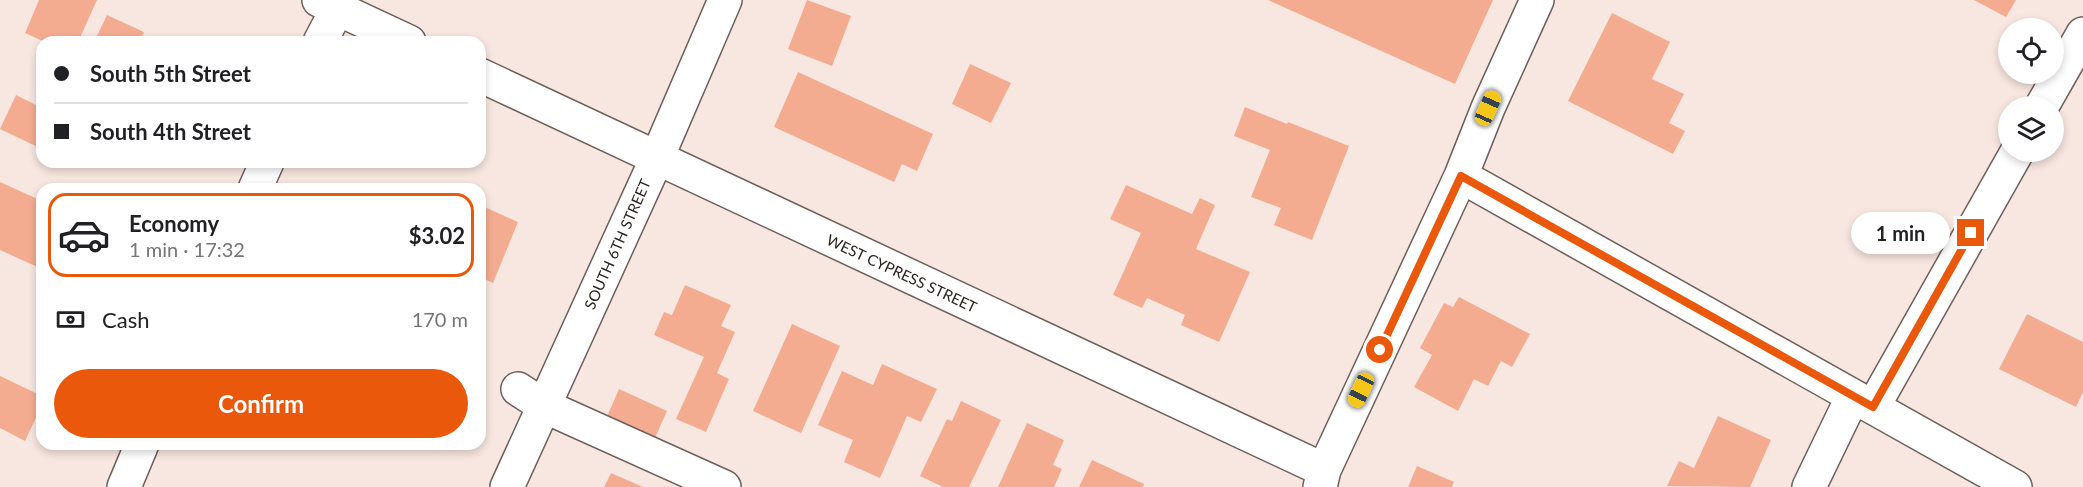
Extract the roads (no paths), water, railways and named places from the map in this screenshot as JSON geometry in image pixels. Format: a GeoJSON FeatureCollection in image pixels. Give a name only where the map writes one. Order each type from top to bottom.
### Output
{"type":"FeatureCollection","features":[{"type":"Feature","properties":{"kind":"street","name":"SOUTH 6TH STREET"},"geometry":{"type":"LineString","coordinates":[[507,487],[531,398],[657,158],[725,0]]}},
{"type":"Feature","properties":{"kind":"street"},"geometry":{"type":"LineString","coordinates":[[1322,479],[1461,176],[1488,108],[1537,0]]}},
{"type":"Feature","properties":{"kind":"street"},"geometry":{"type":"LineString","coordinates":[[322,36],[333,3],[397,36]]}},
{"type":"Feature","properties":{"kind":"street"},"geometry":{"type":"LineString","coordinates":[[2048,96],[2083,33]]}},
{"type":"Feature","properties":{"kind":"street","name":"WEST CYPRESS STREET"},"geometry":{"type":"LineString","coordinates":[[486,78],[1322,479]]}},
{"type":"Feature","properties":{"kind":"street"},"geometry":{"type":"LineString","coordinates":[[1809,487],[2011,162]]}},
{"type":"Feature","properties":{"kind":"street"},"geometry":{"type":"LineString","coordinates":[[258,183],[264,168]]}},
{"type":"Feature","properties":{"kind":"street"},"geometry":{"type":"LineString","coordinates":[[1461,176],[2015,487]]}},
{"type":"Feature","properties":{"kind":"street"},"geometry":{"type":"LineString","coordinates":[[531,398],[724,487]]}},
{"type":"Feature","properties":{"kind":"street"},"geometry":{"type":"LineString","coordinates":[[124,487],[139,450]]}}]}
